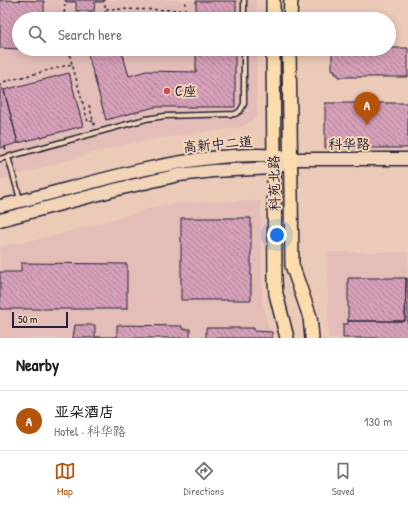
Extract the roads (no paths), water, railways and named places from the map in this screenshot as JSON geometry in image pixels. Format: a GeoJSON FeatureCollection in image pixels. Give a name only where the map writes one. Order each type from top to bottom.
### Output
{"type":"FeatureCollection","features":[{"type":"Feature","properties":{"kind":"main road"},"geometry":{"type":"LineString","coordinates":[[273,0],[273,12]]}},
{"type":"Feature","properties":{"kind":"main road"},"geometry":{"type":"LineString","coordinates":[[290,12],[291,0]]}},
{"type":"Feature","properties":{"kind":"main road","name":"科苑北路"},"geometry":{"type":"LineString","coordinates":[[273,56],[276,294],[287,338]]}},
{"type":"Feature","properties":{"kind":"main road","name":"科苑北路"},"geometry":{"type":"LineString","coordinates":[[289,56],[292,265],[310,317],[312,338]]}},
{"type":"Feature","properties":{"kind":"main road","name":"高新中二道"},"geometry":{"type":"LineString","coordinates":[[0,206],[165,165],[229,156],[274,155],[290,159]]}},
{"type":"Feature","properties":{"kind":"main road","name":"高新中二道"},"geometry":{"type":"LineString","coordinates":[[0,220],[171,177],[213,171],[274,168],[290,159]]}},
{"type":"Feature","properties":{"kind":"main road","name":"科华路"},"geometry":{"type":"LineString","coordinates":[[290,159],[408,160]]}},
{"type":"Feature","properties":{"kind":"lane"},"geometry":{"type":"LineString","coordinates":[[244,0],[244,12]]}},
{"type":"Feature","properties":{"kind":"lane"},"geometry":{"type":"LineString","coordinates":[[0,159],[155,117],[231,115],[237,113],[244,104],[244,56]]}},
{"type":"Feature","properties":{"kind":"lane"},"geometry":{"type":"LineString","coordinates":[[8,157],[21,201]]}},
{"type":"Feature","properties":{"kind":"place","name":"C座"},"geometry":{"type":"Point","coordinates":[167,91]}},
{"type":"Feature","properties":{"kind":"place","name":"亚朵酒店"},"geometry":{"type":"Point","coordinates":[367,125]}}]}
